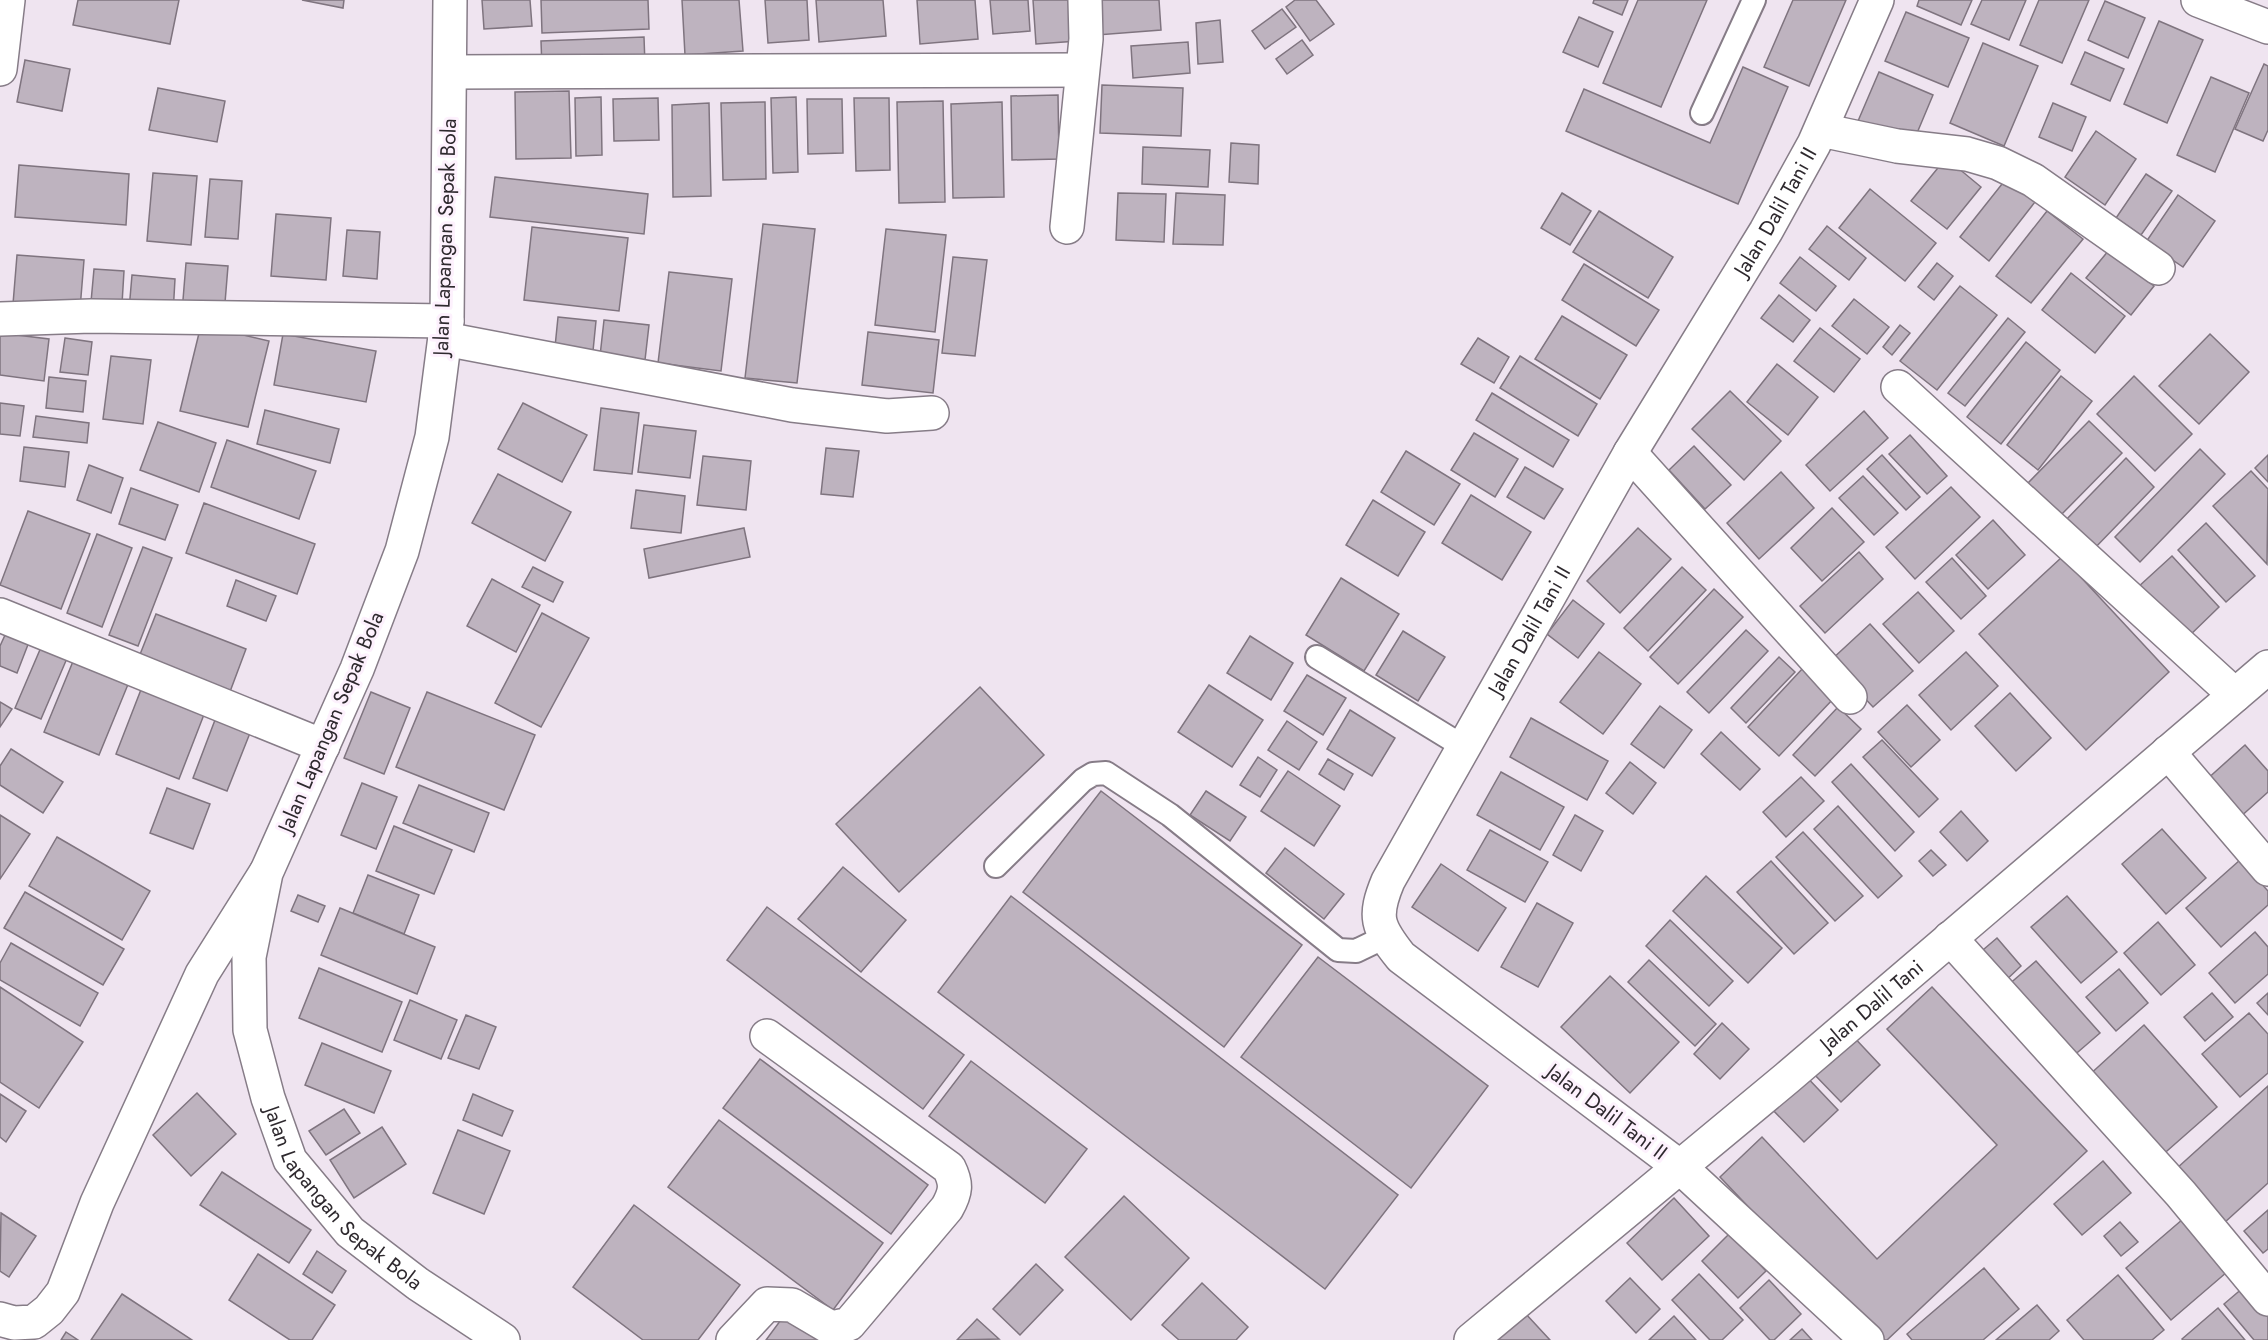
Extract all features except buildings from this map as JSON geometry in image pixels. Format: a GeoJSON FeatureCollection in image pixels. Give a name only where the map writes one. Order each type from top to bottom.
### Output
{"type":"FeatureCollection","features":[{"type":"Feature","properties":{"kind":"street"},"geometry":{"type":"LineString","coordinates":[[0,69],[8,0]]}},
{"type":"Feature","properties":{"kind":"street","name":"Jalan Lapangan Sepak Bola"},"geometry":{"type":"LineString","coordinates":[[450,0],[446,330],[432,437],[402,550],[357,669],[266,873],[249,957],[250,1030],[268,1098],[290,1160],[350,1232],[418,1284],[503,1340]]}},
{"type":"Feature","properties":{"kind":"street"},"geometry":{"type":"LineString","coordinates":[[1067,227],[1086,39],[1085,0]]}},
{"type":"Feature","properties":{"kind":"street","name":"Jalan Dalil Tani II"},"geometry":{"type":"LineString","coordinates":[[1867,1340],[1680,1167],[1401,957],[1384,937],[1379,923],[1378,905],[1464,747],[1630,453],[1766,231],[1821,130],[1877,0]]}},
{"type":"Feature","properties":{"kind":"street"},"geometry":{"type":"LineString","coordinates":[[2198,0],[2268,27]]}},
{"type":"Feature","properties":{"kind":"street"},"geometry":{"type":"LineString","coordinates":[[450,72],[1082,70]]}},
{"type":"Feature","properties":{"kind":"street"},"geometry":{"type":"LineString","coordinates":[[1821,130],[1897,146],[1967,154],[1998,163],[2033,180],[2158,268]]}},
{"type":"Feature","properties":{"kind":"street"},"geometry":{"type":"LineString","coordinates":[[0,319],[91,316],[446,330],[792,405],[887,416],[932,413]]}},
{"type":"Feature","properties":{"kind":"street"},"geometry":{"type":"LineString","coordinates":[[1898,387],[2235,695]]}},
{"type":"Feature","properties":{"kind":"street"},"geometry":{"type":"LineString","coordinates":[[1630,453],[1850,697]]}},
{"type":"Feature","properties":{"kind":"street"},"geometry":{"type":"LineString","coordinates":[[0,615],[323,746]]}},
{"type":"Feature","properties":{"kind":"street","name":"Jalan Dalil Tani"},"geometry":{"type":"LineString","coordinates":[[1471,1340],[1680,1167],[2268,667]]}},
{"type":"Feature","properties":{"kind":"street"},"geometry":{"type":"LineString","coordinates":[[2168,752],[2268,869]]}},
{"type":"Feature","properties":{"kind":"street"},"geometry":{"type":"LineString","coordinates":[[0,1319],[14,1323],[34,1322],[49,1310],[63,1292],[101,1193],[202,974],[266,873]]}},
{"type":"Feature","properties":{"kind":"street"},"geometry":{"type":"LineString","coordinates":[[1950,938],[2181,1194],[2268,1299]]}},
{"type":"Feature","properties":{"kind":"street"},"geometry":{"type":"LineString","coordinates":[[733,1340],[767,1304],[792,1305],[831,1328],[849,1324],[947,1208],[954,1196],[956,1182],[949,1168],[767,1036]]}},
{"type":"Feature","properties":{"kind":"lane"},"geometry":{"type":"LineString","coordinates":[[1702,113],[1754,0]]}},
{"type":"Feature","properties":{"kind":"lane"},"geometry":{"type":"LineString","coordinates":[[1317,657],[1464,747]]}},
{"type":"Feature","properties":{"kind":"lane"},"geometry":{"type":"LineString","coordinates":[[996,866],[1083,780],[1093,774],[1106,773],[1170,815],[1338,950],[1356,951],[1384,937]]}}]}
